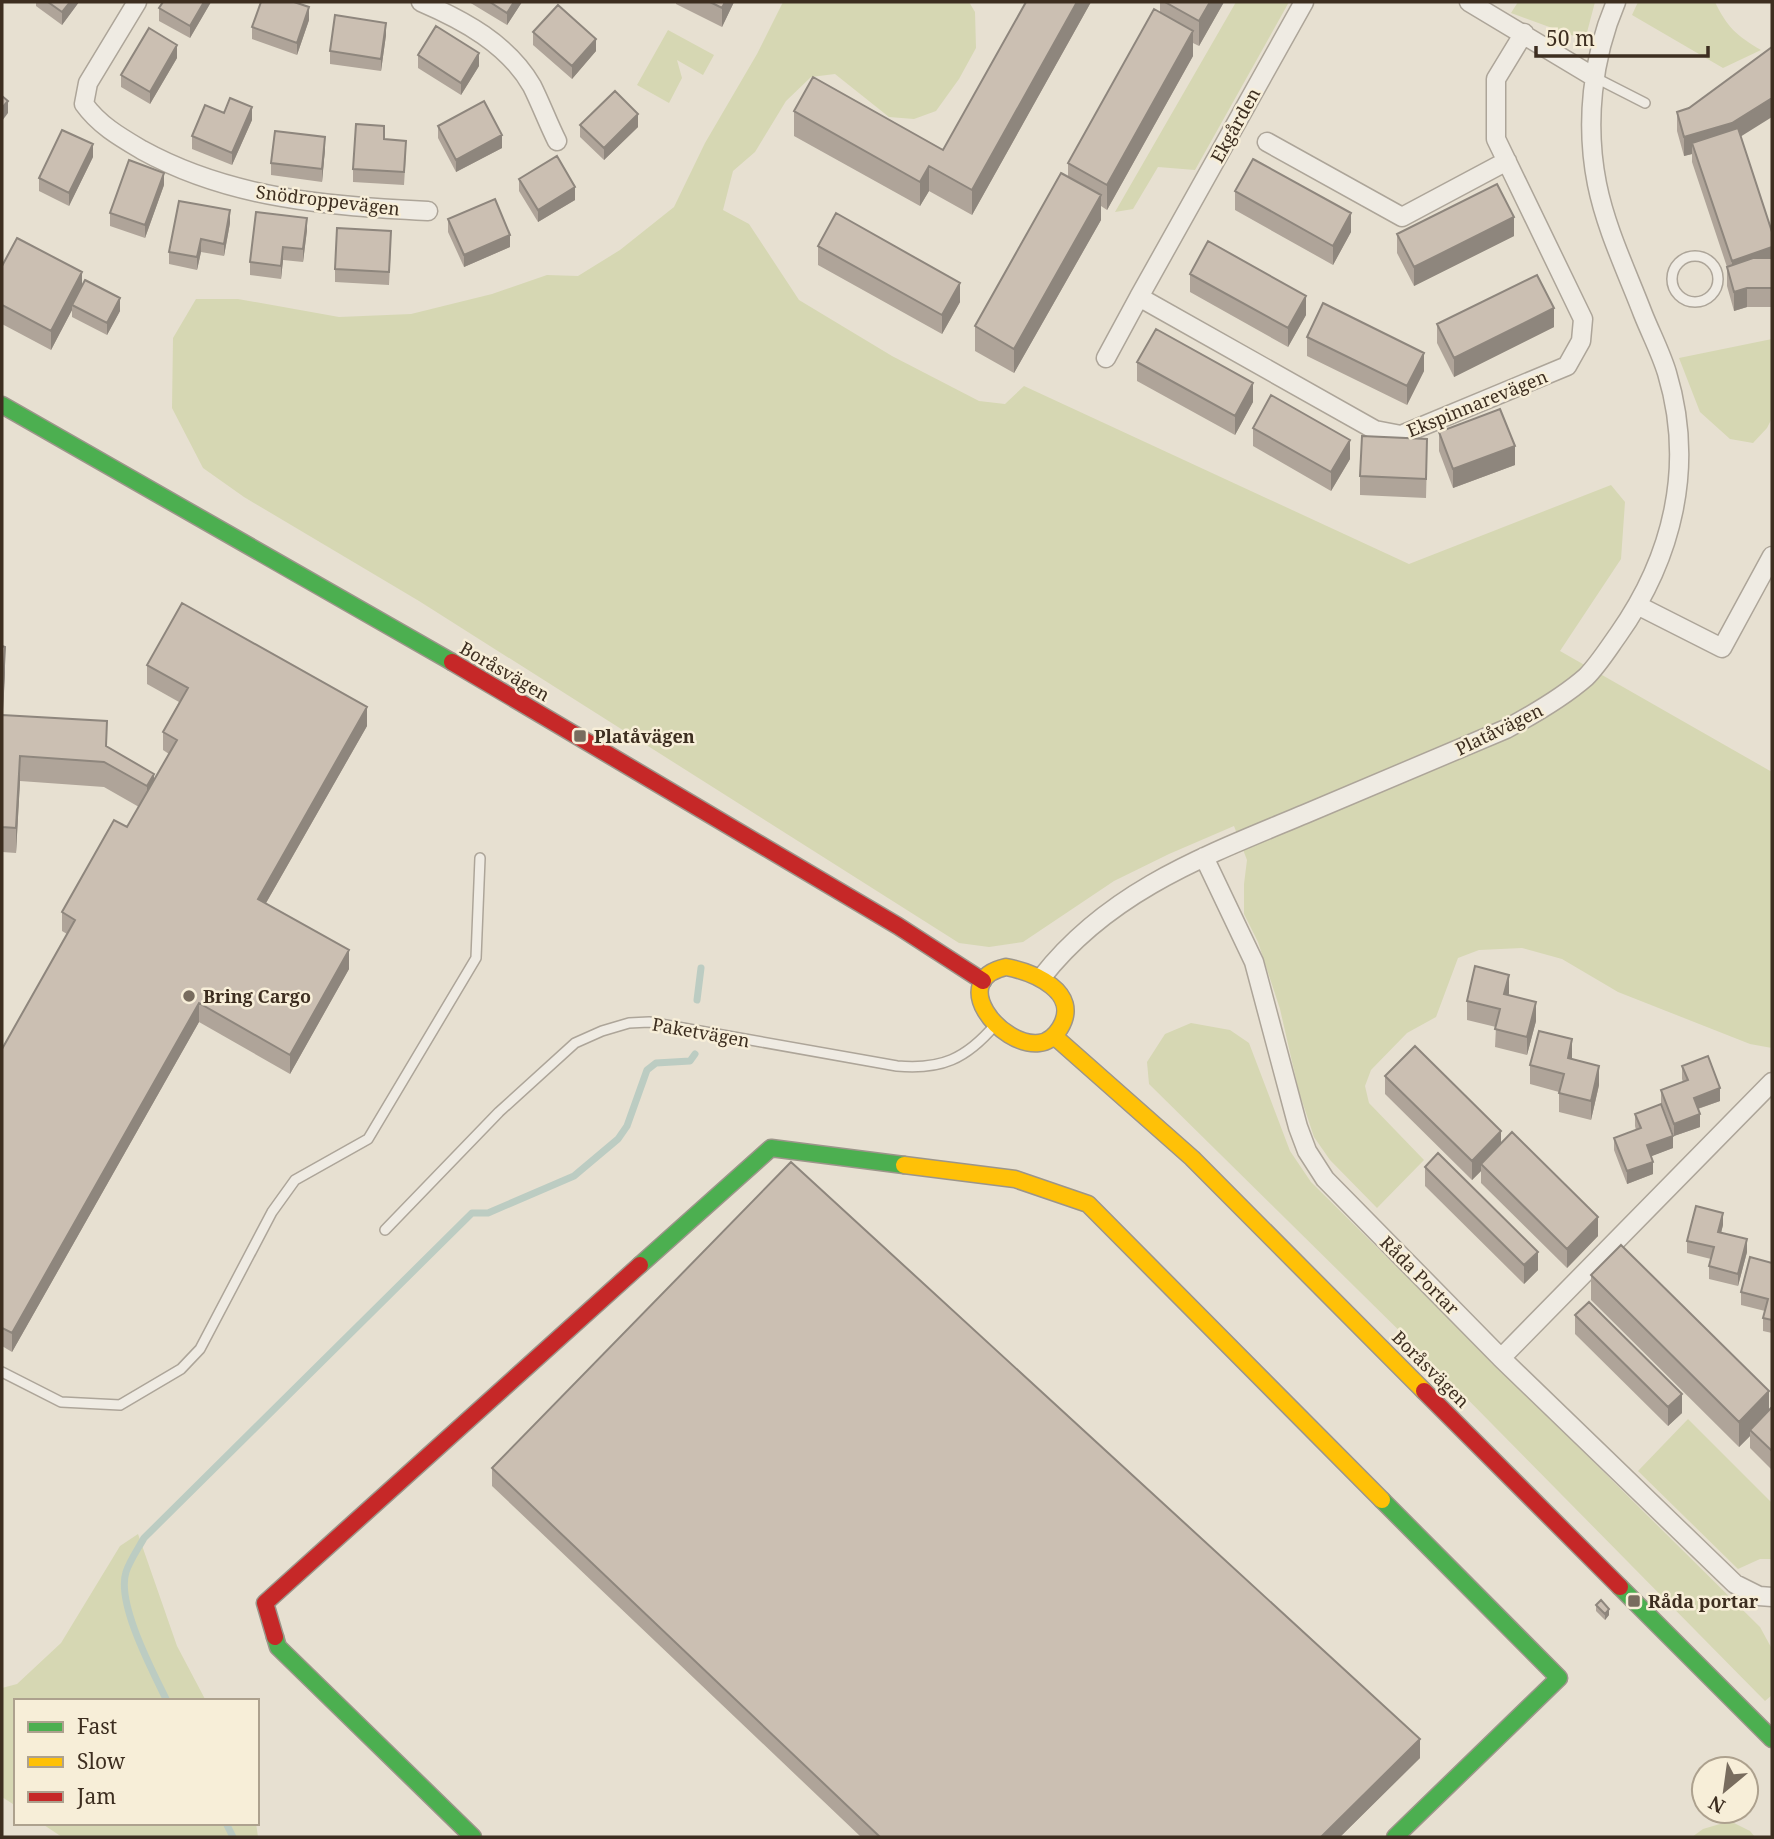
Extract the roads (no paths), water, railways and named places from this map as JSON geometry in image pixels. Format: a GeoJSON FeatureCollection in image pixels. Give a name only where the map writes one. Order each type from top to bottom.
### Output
{"type":"FeatureCollection","features":[{"type":"Feature","properties":{"kind":"street","name":"Snödroppevägen"},"geometry":{"type":"LineString","coordinates":[[138,2],[88,83],[84,104],[95,120],[124,140],[160,159],[195,175],[236,188],[312,202],[428,211]]}},
{"type":"Feature","properties":{"kind":"street"},"geometry":{"type":"LineString","coordinates":[[421,2],[454,16],[482,33],[515,63],[531,85],[557,141]]}},
{"type":"Feature","properties":{"kind":"street","name":"Ekgården"},"geometry":{"type":"LineString","coordinates":[[1139,297],[1304,2]]}},
{"type":"Feature","properties":{"kind":"street"},"geometry":{"type":"LineString","coordinates":[[1469,2],[1594,77]]}},
{"type":"Feature","properties":{"kind":"street","name":"Platåvägen"},"geometry":{"type":"LineString","coordinates":[[1042,977],[1090,926],[1143,887],[1204,857],[1506,729],[1546,707],[1587,676],[1639,606],[1660,562],[1674,515],[1679,471],[1678,438],[1667,373],[1612,233],[1597,186],[1592,156],[1591,112],[1594,77],[1606,27],[1616,2]]}},
{"type":"Feature","properties":{"kind":"street","name":"Ekspinnarevägen"},"geometry":{"type":"LineString","coordinates":[[1139,297],[1375,430],[1401,435],[1567,366],[1581,341],[1583,319],[1496,139],[1496,79],[1524,33]]}},
{"type":"Feature","properties":{"kind":"street"},"geometry":{"type":"LineString","coordinates":[[1267,142],[1402,217],[1507,161]]}},
{"type":"Feature","properties":{"kind":"street"},"geometry":{"type":"LineString","coordinates":[[1106,358],[1139,297]]}},
{"type":"Feature","properties":{"kind":"street","name":"Boråsvägen"},"geometry":{"type":"LineString","coordinates":[[2,405],[538,711],[898,926],[983,981]]}},
{"type":"Feature","properties":{"kind":"street"},"geometry":{"type":"LineString","coordinates":[[1639,606],[1722,648],[1772,556]]}},
{"type":"Feature","properties":{"kind":"street","name":"Råda Portar"},"geometry":{"type":"LineString","coordinates":[[1204,857],[1254,962],[1298,1127],[1315,1166],[1502,1358],[1735,1584],[1759,1596],[1772,1597]]}},
{"type":"Feature","properties":{"kind":"street"},"geometry":{"type":"LineString","coordinates":[[995,968],[1028,971],[1042,977],[1063,999],[1066,1011],[1054,1036],[1045,1042],[1032,1043],[1018,1039],[986,1016],[978,994],[983,981],[995,968]]}},
{"type":"Feature","properties":{"kind":"street","name":"Boråsvägen"},"geometry":{"type":"LineString","coordinates":[[1054,1036],[1192,1158],[1772,1739]]}},
{"type":"Feature","properties":{"kind":"street"},"geometry":{"type":"LineString","coordinates":[[1502,1358],[1772,1083]]}},
{"type":"Feature","properties":{"kind":"street"},"geometry":{"type":"LineString","coordinates":[[473,1837],[278,1647],[265,1603],[771,1148],[1015,1179],[1088,1204],[1559,1678],[1395,1837]]}},
{"type":"Feature","properties":{"kind":"lane"},"geometry":{"type":"LineString","coordinates":[[1594,77],[1645,103]]}},
{"type":"Feature","properties":{"kind":"lane"},"geometry":{"type":"LineString","coordinates":[[1686,258],[1706,259],[1715,270],[1717,283],[1714,290],[1702,300],[1687,301],[1675,291],[1672,275],[1679,262],[1686,258]]}},
{"type":"Feature","properties":{"kind":"lane"},"geometry":{"type":"LineString","coordinates":[[2,1372],[61,1402],[120,1405],[181,1370],[200,1349],[272,1212],[295,1180],[368,1139],[476,958],[480,858]]}},
{"type":"Feature","properties":{"kind":"lane","name":"Paketvägen"},"geometry":{"type":"LineString","coordinates":[[384,1230],[499,1112],[575,1043],[602,1031],[629,1023],[649,1022],[918,1068],[936,1066],[958,1058],[974,1047],[996,1024]]}},
{"type":"Feature","properties":{"kind":"waterway"},"geometry":{"type":"LineString","coordinates":[[697,1000],[701,968]]}},
{"type":"Feature","properties":{"kind":"waterway"},"geometry":{"type":"LineString","coordinates":[[166,1699],[145,1656],[126,1601],[126,1572],[144,1538],[472,1213],[488,1213],[574,1176],[618,1139],[627,1126],[647,1070],[656,1063],[690,1061],[695,1054]]}},
{"type":"Feature","properties":{"kind":"waterway"},"geometry":{"type":"LineString","coordinates":[[227,1825],[233,1837]]}},
{"type":"Feature","properties":{"kind":"place","name":"Platåvägen"},"geometry":{"type":"Point","coordinates":[580,736]}},
{"type":"Feature","properties":{"kind":"place","name":"Bring Cargo"},"geometry":{"type":"Point","coordinates":[189,996]}},
{"type":"Feature","properties":{"kind":"place","name":"Råda portar"},"geometry":{"type":"Point","coordinates":[1634,1601]}}]}
